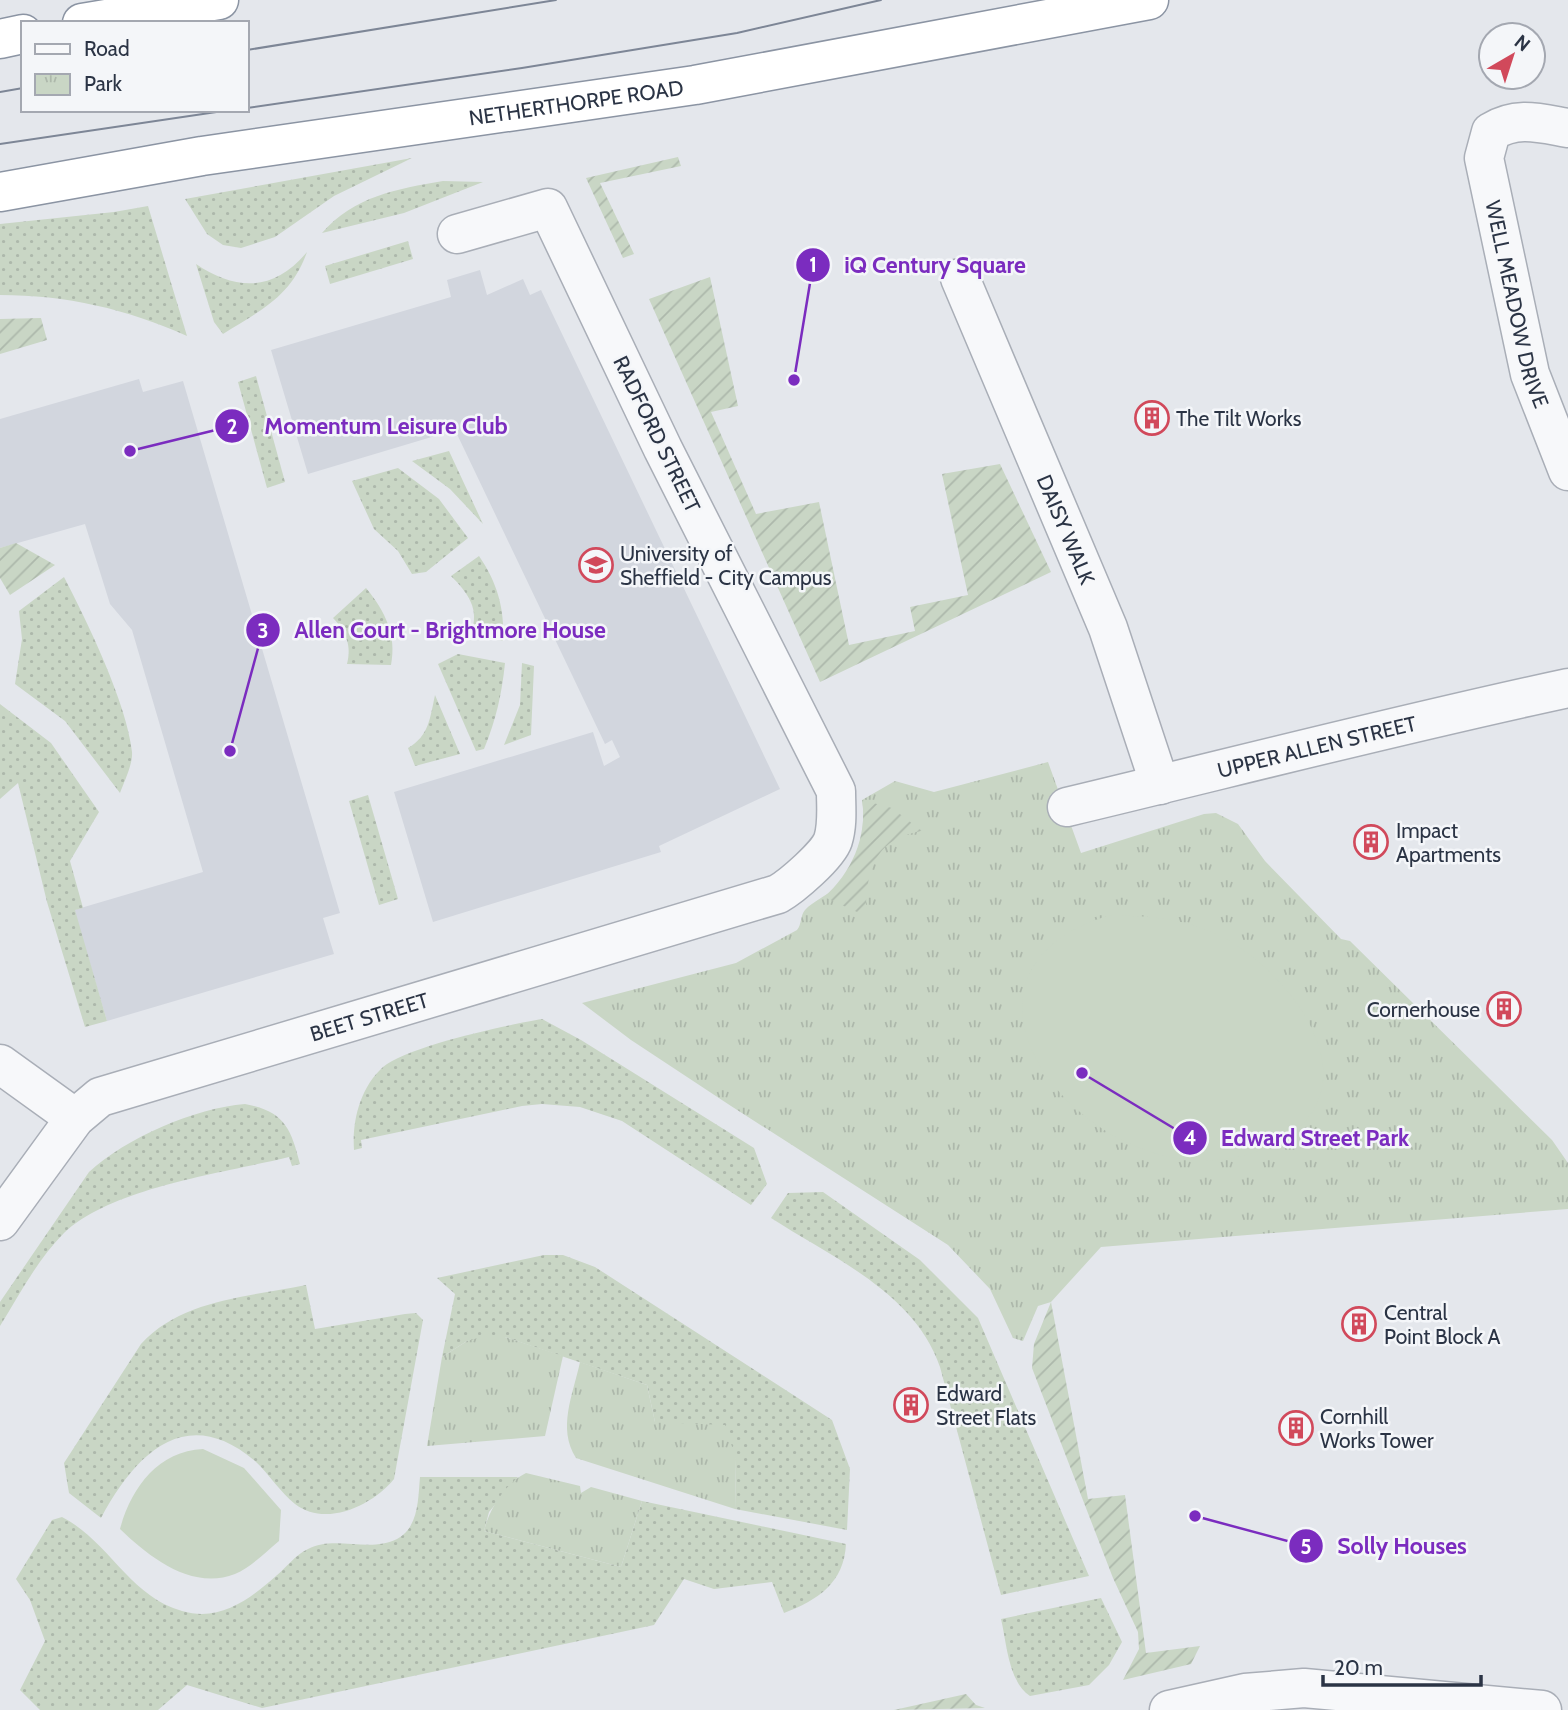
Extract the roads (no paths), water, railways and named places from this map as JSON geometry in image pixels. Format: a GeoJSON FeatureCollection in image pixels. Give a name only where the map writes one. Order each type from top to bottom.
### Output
{"type":"FeatureCollection","features":[{"type":"Feature","properties":{"kind":"highway"},"geometry":{"type":"LineString","coordinates":[[94,21],[219,0]]}},
{"type":"Feature","properties":{"kind":"highway","name":"NETHERTHORPE ROAD"},"geometry":{"type":"LineString","coordinates":[[0,192],[202,156],[695,85],[1149,0]]}},
{"type":"Feature","properties":{"kind":"highway"},"geometry":{"type":"LineString","coordinates":[[0,39],[21,34]]}},
{"type":"Feature","properties":{"kind":"street","name":"WELL MEADOW DRIVE"},"geometry":{"type":"LineString","coordinates":[[1568,128],[1521,120],[1491,131],[1484,158],[1530,374],[1568,471]]}},
{"type":"Feature","properties":{"kind":"street","name":"RADFORD STREET"},"geometry":{"type":"LineString","coordinates":[[457,234],[548,208],[663,449],[836,791],[837,824],[832,844],[790,887]]}},
{"type":"Feature","properties":{"kind":"street","name":"DAISY WALK"},"geometry":{"type":"LineString","coordinates":[[960,278],[1108,628],[1160,785]]}},
{"type":"Feature","properties":{"kind":"street","name":"UPPER ALLEN STREET"},"geometry":{"type":"LineString","coordinates":[[1068,807],[1227,770],[1392,726],[1568,688]]}},
{"type":"Feature","properties":{"kind":"street","name":"BEET STREET"},"geometry":{"type":"LineString","coordinates":[[0,1221],[75,1118],[100,1097],[765,898],[790,887]]}},
{"type":"Feature","properties":{"kind":"street"},"geometry":{"type":"LineString","coordinates":[[0,1064],[75,1118]]}},
{"type":"Feature","properties":{"kind":"street"},"geometry":{"type":"LineString","coordinates":[[1169,1710],[1245,1693],[1304,1688],[1542,1710]]}},
{"type":"Feature","properties":{"kind":"tram line"},"geometry":{"type":"LineString","coordinates":[[248,50],[556,0]]}},
{"type":"Feature","properties":{"kind":"tram line"},"geometry":{"type":"LineString","coordinates":[[248,108],[737,33],[881,0]]}},
{"type":"Feature","properties":{"kind":"tram line"},"geometry":{"type":"LineString","coordinates":[[0,92],[21,88]]}},
{"type":"Feature","properties":{"kind":"tram line"},"geometry":{"type":"LineString","coordinates":[[0,144],[216,112]]}},
{"type":"Feature","properties":{"kind":"place","name":"iQ Century Square"},"geometry":{"type":"Point","coordinates":[794,380]}},
{"type":"Feature","properties":{"kind":"place","name":"The Tilt Works"},"geometry":{"type":"Point","coordinates":[1152,418]}},
{"type":"Feature","properties":{"kind":"place","name":"Momentum Leisure Club"},"geometry":{"type":"Point","coordinates":[130,451]}},
{"type":"Feature","properties":{"kind":"place","name":"University of Sheffield - City Campus"},"geometry":{"type":"Point","coordinates":[596,565]}},
{"type":"Feature","properties":{"kind":"place","name":"Allen Court - Brightmore House"},"geometry":{"type":"Point","coordinates":[230,751]}},
{"type":"Feature","properties":{"kind":"place","name":"Impact Apartments"},"geometry":{"type":"Point","coordinates":[1371,842]}},
{"type":"Feature","properties":{"kind":"place","name":"Cornerhouse"},"geometry":{"type":"Point","coordinates":[1504,1009]}},
{"type":"Feature","properties":{"kind":"place","name":"Edward Street Park"},"geometry":{"type":"Point","coordinates":[1082,1073]}},
{"type":"Feature","properties":{"kind":"place","name":"Central Point Block A"},"geometry":{"type":"Point","coordinates":[1359,1324]}},
{"type":"Feature","properties":{"kind":"place","name":"Edward Street Flats"},"geometry":{"type":"Point","coordinates":[911,1405]}},
{"type":"Feature","properties":{"kind":"place","name":"Cornhill Works Tower"},"geometry":{"type":"Point","coordinates":[1296,1428]}},
{"type":"Feature","properties":{"kind":"place","name":"Solly Houses"},"geometry":{"type":"Point","coordinates":[1195,1516]}}]}
